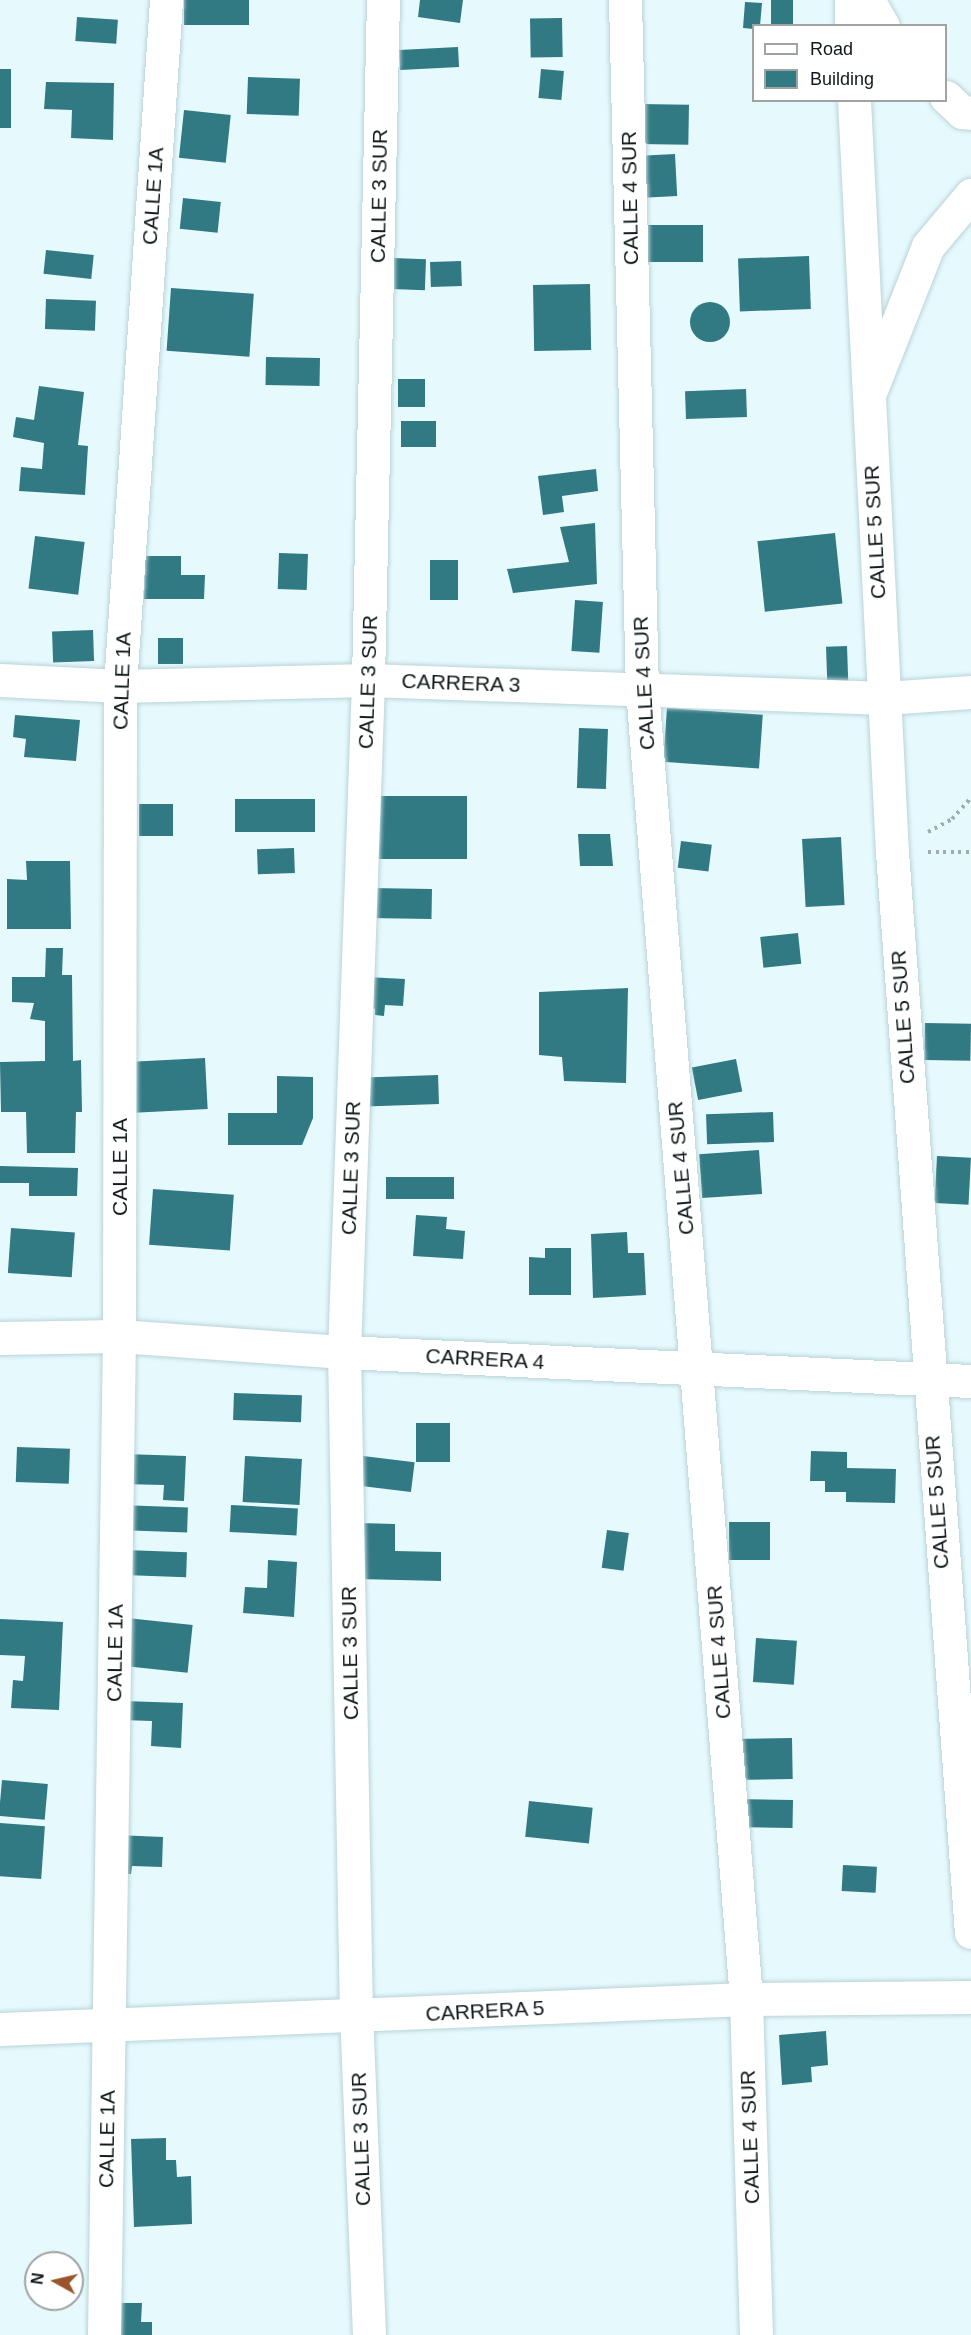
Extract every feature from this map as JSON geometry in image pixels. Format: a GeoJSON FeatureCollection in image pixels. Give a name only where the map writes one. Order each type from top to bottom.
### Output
{"type":"FeatureCollection","features":[{"type":"Feature","properties":{"kind":"street","name":"CALLE 1A"},"geometry":{"type":"LineString","coordinates":[[104,2335],[119,1336],[120,686],[166,0]]}},
{"type":"Feature","properties":{"kind":"street","name":"CALLE 3 SUR"},"geometry":{"type":"LineString","coordinates":[[369,2335],[356,2017],[344,1352],[369,680],[383,0]]}},
{"type":"Feature","properties":{"kind":"street","name":"CALLE 4 SUR"},"geometry":{"type":"LineString","coordinates":[[625,0],[642,689],[746,1999],[756,2335]]}},
{"type":"Feature","properties":{"kind":"street"},"geometry":{"type":"LineString","coordinates":[[851,0],[851,24]]}},
{"type":"Feature","properties":{"kind":"street"},"geometry":{"type":"LineString","coordinates":[[868,0],[882,24]]}},
{"type":"Feature","properties":{"kind":"street"},"geometry":{"type":"LineString","coordinates":[[947,99],[962,112],[971,113]]}},
{"type":"Feature","properties":{"kind":"street","name":"CALLE 5 SUR"},"geometry":{"type":"LineString","coordinates":[[854,102],[867,400],[892,852],[928,1376],[971,1932]]}},
{"type":"Feature","properties":{"kind":"street"},"geometry":{"type":"LineString","coordinates":[[867,400],[928,246],[971,195]]}},
{"type":"Feature","properties":{"kind":"street","name":"CARRERA 3"},"geometry":{"type":"LineString","coordinates":[[0,680],[120,686],[369,680],[885,698],[971,692]]}},
{"type":"Feature","properties":{"kind":"street","name":"CARRERA 4"},"geometry":{"type":"LineString","coordinates":[[0,1338],[119,1336],[344,1352],[697,1370],[928,1376],[971,1381]]}},
{"type":"Feature","properties":{"kind":"street","name":"CARRERA 5"},"geometry":{"type":"LineString","coordinates":[[0,2029],[109,2028],[746,1999],[971,1997]]}},
{"type":"Feature","properties":{"kind":"path"},"geometry":{"type":"LineString","coordinates":[[892,852],[952,819],[971,798]]}},
{"type":"Feature","properties":{"kind":"path"},"geometry":{"type":"LineString","coordinates":[[892,852],[971,852]]}},
{"type":"Feature","properties":{"kind":"building"},"geometry":{"type":"Polygon","coordinates":[[[184,0],[249,0],[249,25],[184,25],[184,0]]]}},
{"type":"Feature","properties":{"kind":"building"},"geometry":{"type":"Polygon","coordinates":[[[420,0],[463,0],[460,23],[418,17],[420,0]]]}},
{"type":"Feature","properties":{"kind":"building"},"geometry":{"type":"Polygon","coordinates":[[[771,0],[793,0],[793,24],[771,24],[771,0]]]}},
{"type":"Feature","properties":{"kind":"building"},"geometry":{"type":"Polygon","coordinates":[[[745,2],[762,3],[760,24],[752,24],[752,29],[743,28],[745,2]]]}},
{"type":"Feature","properties":{"kind":"building"},"geometry":{"type":"Polygon","coordinates":[[[77,17],[118,20],[116,44],[75,41],[77,17]]]}},
{"type":"Feature","properties":{"kind":"building"},"geometry":{"type":"Polygon","coordinates":[[[562,18],[563,57],[531,58],[530,19],[562,18]]]}},
{"type":"Feature","properties":{"kind":"building"},"geometry":{"type":"Polygon","coordinates":[[[458,47],[459,67],[400,70],[399,50],[458,47]]]}},
{"type":"Feature","properties":{"kind":"building"},"geometry":{"type":"Polygon","coordinates":[[[0,69],[11,69],[11,128],[0,128],[0,69]]]}},
{"type":"Feature","properties":{"kind":"building"},"geometry":{"type":"Polygon","coordinates":[[[541,69],[564,71],[561,100],[538,98],[541,69]]]}},
{"type":"Feature","properties":{"kind":"building"},"geometry":{"type":"Polygon","coordinates":[[[248,77],[300,79],[299,116],[247,114],[248,77]]]}},
{"type":"Feature","properties":{"kind":"building"},"geometry":{"type":"Polygon","coordinates":[[[46,82],[114,83],[113,140],[71,138],[72,110],[44,109],[46,82]]]}},
{"type":"Feature","properties":{"kind":"building"},"geometry":{"type":"Polygon","coordinates":[[[639,104],[689,105],[688,145],[638,144],[639,104]]]}},
{"type":"Feature","properties":{"kind":"building"},"geometry":{"type":"Polygon","coordinates":[[[184,110],[231,115],[226,163],[179,158],[184,110]]]}},
{"type":"Feature","properties":{"kind":"building"},"geometry":{"type":"Polygon","coordinates":[[[675,154],[677,196],[638,198],[636,156],[675,154]]]}},
{"type":"Feature","properties":{"kind":"building"},"geometry":{"type":"Polygon","coordinates":[[[183,198],[221,202],[218,233],[180,229],[183,198]]]}},
{"type":"Feature","properties":{"kind":"building"},"geometry":{"type":"Polygon","coordinates":[[[641,225],[703,225],[703,262],[641,262],[641,225]]]}},
{"type":"Feature","properties":{"kind":"building"},"geometry":{"type":"Polygon","coordinates":[[[46,250],[94,255],[91,279],[43,274],[46,250]]]}},
{"type":"Feature","properties":{"kind":"building"},"geometry":{"type":"Polygon","coordinates":[[[809,256],[811,309],[740,311],[738,258],[809,256]]]}},
{"type":"Feature","properties":{"kind":"building"},"geometry":{"type":"Polygon","coordinates":[[[393,258],[426,259],[425,290],[392,289],[393,258]]]}},
{"type":"Feature","properties":{"kind":"building"},"geometry":{"type":"Polygon","coordinates":[[[461,261],[462,286],[431,287],[430,262],[461,261]]]}},
{"type":"Feature","properties":{"kind":"building"},"geometry":{"type":"Polygon","coordinates":[[[590,284],[591,350],[534,351],[533,285],[590,284]]]}},
{"type":"Feature","properties":{"kind":"building"},"geometry":{"type":"Polygon","coordinates":[[[171,288],[254,294],[249,357],[167,351],[171,288]]]}},
{"type":"Feature","properties":{"kind":"building"},"geometry":{"type":"Polygon","coordinates":[[[46,299],[96,301],[95,331],[45,329],[46,299]]]}},
{"type":"Feature","properties":{"kind":"building"},"geometry":{"type":"Polygon","coordinates":[[[710,302],[724,308],[730,322],[724,336],[710,342],[696,336],[690,322],[696,308],[710,302]]]}},
{"type":"Feature","properties":{"kind":"building"},"geometry":{"type":"Polygon","coordinates":[[[266,357],[320,358],[320,386],[266,385],[266,357]]]}},
{"type":"Feature","properties":{"kind":"building"},"geometry":{"type":"Polygon","coordinates":[[[398,379],[425,379],[425,407],[398,407],[398,379]]]}},
{"type":"Feature","properties":{"kind":"building"},"geometry":{"type":"Polygon","coordinates":[[[39,386],[84,392],[78,445],[88,446],[85,495],[19,491],[21,467],[42,469],[44,443],[13,437],[16,417],[34,420],[39,386]]]}},
{"type":"Feature","properties":{"kind":"building"},"geometry":{"type":"Polygon","coordinates":[[[746,389],[747,417],[686,419],[685,391],[746,389]]]}},
{"type":"Feature","properties":{"kind":"building"},"geometry":{"type":"Polygon","coordinates":[[[401,421],[436,421],[436,447],[401,447],[401,421]]]}},
{"type":"Feature","properties":{"kind":"building"},"geometry":{"type":"Polygon","coordinates":[[[596,469],[598,491],[562,496],[564,512],[543,515],[538,476],[596,469]]]}},
{"type":"Feature","properties":{"kind":"building"},"geometry":{"type":"Polygon","coordinates":[[[595,523],[597,584],[513,593],[507,569],[569,562],[560,527],[595,523]]]}},
{"type":"Feature","properties":{"kind":"building"},"geometry":{"type":"Polygon","coordinates":[[[835,533],[842,604],[765,612],[757,541],[835,533]]]}},
{"type":"Feature","properties":{"kind":"building"},"geometry":{"type":"Polygon","coordinates":[[[35,536],[85,542],[78,595],[29,589],[35,536]]]}},
{"type":"Feature","properties":{"kind":"building"},"geometry":{"type":"Polygon","coordinates":[[[279,553],[308,554],[307,590],[278,589],[279,553]]]}},
{"type":"Feature","properties":{"kind":"building"},"geometry":{"type":"Polygon","coordinates":[[[145,556],[181,556],[181,575],[205,575],[204,599],[144,599],[145,556]]]}},
{"type":"Feature","properties":{"kind":"building"},"geometry":{"type":"Polygon","coordinates":[[[430,560],[458,560],[458,600],[430,600],[430,560]]]}},
{"type":"Feature","properties":{"kind":"building"},"geometry":{"type":"Polygon","coordinates":[[[575,600],[603,602],[599,653],[571,651],[575,600]]]}},
{"type":"Feature","properties":{"kind":"building"},"geometry":{"type":"Polygon","coordinates":[[[93,630],[94,661],[53,662],[52,631],[93,630]]]}},
{"type":"Feature","properties":{"kind":"building"},"geometry":{"type":"Polygon","coordinates":[[[158,638],[183,638],[183,664],[158,664],[158,638]]]}},
{"type":"Feature","properties":{"kind":"building"},"geometry":{"type":"Polygon","coordinates":[[[847,646],[848,682],[827,683],[826,647],[847,646]]]}},
{"type":"Feature","properties":{"kind":"building"},"geometry":{"type":"Polygon","coordinates":[[[667,708],[763,715],[759,769],[663,762],[667,708]]]}},
{"type":"Feature","properties":{"kind":"building"},"geometry":{"type":"Polygon","coordinates":[[[15,715],[80,720],[76,761],[24,757],[26,739],[13,737],[15,715]]]}},
{"type":"Feature","properties":{"kind":"building"},"geometry":{"type":"Polygon","coordinates":[[[579,728],[608,729],[606,789],[577,788],[579,728]]]}},
{"type":"Feature","properties":{"kind":"building"},"geometry":{"type":"Polygon","coordinates":[[[369,796],[467,796],[467,859],[369,859],[369,796]]]}},
{"type":"Feature","properties":{"kind":"building"},"geometry":{"type":"Polygon","coordinates":[[[235,799],[315,799],[315,832],[235,832],[235,799]]]}},
{"type":"Feature","properties":{"kind":"building"},"geometry":{"type":"Polygon","coordinates":[[[139,804],[173,804],[173,836],[139,836],[139,804]]]}},
{"type":"Feature","properties":{"kind":"building"},"geometry":{"type":"Polygon","coordinates":[[[578,834],[610,834],[613,866],[580,866],[578,834]]]}},
{"type":"Feature","properties":{"kind":"building"},"geometry":{"type":"Polygon","coordinates":[[[841,837],[845,905],[806,907],[802,839],[841,837]]]}},
{"type":"Feature","properties":{"kind":"building"},"geometry":{"type":"Polygon","coordinates":[[[681,841],[712,845],[708,872],[678,868],[681,841]]]}},
{"type":"Feature","properties":{"kind":"building"},"geometry":{"type":"Polygon","coordinates":[[[294,848],[295,873],[258,874],[257,849],[294,848]]]}},
{"type":"Feature","properties":{"kind":"building"},"geometry":{"type":"Polygon","coordinates":[[[26,861],[70,861],[71,929],[7,929],[7,879],[27,880],[26,861]]]}},
{"type":"Feature","properties":{"kind":"building"},"geometry":{"type":"Polygon","coordinates":[[[369,888],[432,889],[431,919],[368,918],[369,888]]]}},
{"type":"Feature","properties":{"kind":"building"},"geometry":{"type":"Polygon","coordinates":[[[798,933],[801,964],[763,968],[760,937],[798,933]]]}},
{"type":"Feature","properties":{"kind":"building"},"geometry":{"type":"Polygon","coordinates":[[[46,948],[63,948],[62,975],[72,975],[73,1061],[81,1060],[82,1112],[76,1112],[75,1153],[27,1153],[26,1112],[1,1112],[0,1062],[45,1061],[45,1021],[30,1019],[34,1003],[12,1002],[12,977],[45,977],[46,948]]]}},
{"type":"Feature","properties":{"kind":"building"},"geometry":{"type":"Polygon","coordinates":[[[367,977],[405,979],[403,1006],[385,1005],[384,1016],[375,1015],[375,1009],[365,1002],[367,977]]]}},
{"type":"Feature","properties":{"kind":"building"},"geometry":{"type":"Polygon","coordinates":[[[628,988],[626,1083],[564,1081],[562,1057],[539,1055],[539,992],[628,988]]]}},
{"type":"Feature","properties":{"kind":"building"},"geometry":{"type":"Polygon","coordinates":[[[925,1023],[971,1024],[970,1061],[924,1060],[925,1023]]]}},
{"type":"Feature","properties":{"kind":"building"},"geometry":{"type":"Polygon","coordinates":[[[205,1058],[208,1109],[130,1113],[127,1062],[205,1058]]]}},
{"type":"Feature","properties":{"kind":"building"},"geometry":{"type":"Polygon","coordinates":[[[736,1059],[742,1091],[698,1100],[692,1068],[736,1059]]]}},
{"type":"Feature","properties":{"kind":"building"},"geometry":{"type":"Polygon","coordinates":[[[438,1075],[439,1104],[366,1107],[365,1078],[438,1075]]]}},
{"type":"Feature","properties":{"kind":"building"},"geometry":{"type":"Polygon","coordinates":[[[277,1076],[313,1077],[313,1118],[302,1145],[228,1145],[228,1113],[277,1113],[277,1076]]]}},
{"type":"Feature","properties":{"kind":"building"},"geometry":{"type":"Polygon","coordinates":[[[773,1112],[774,1142],[707,1144],[706,1114],[773,1112]]]}},
{"type":"Feature","properties":{"kind":"building"},"geometry":{"type":"Polygon","coordinates":[[[759,1150],[762,1194],[702,1198],[699,1154],[759,1150]]]}},
{"type":"Feature","properties":{"kind":"building"},"geometry":{"type":"Polygon","coordinates":[[[937,1156],[971,1158],[968,1205],[935,1203],[937,1156]]]}},
{"type":"Feature","properties":{"kind":"building"},"geometry":{"type":"Polygon","coordinates":[[[0,1166],[78,1168],[77,1196],[29,1196],[29,1183],[0,1183],[0,1166]]]}},
{"type":"Feature","properties":{"kind":"building"},"geometry":{"type":"Polygon","coordinates":[[[386,1177],[454,1177],[454,1199],[386,1199],[386,1177]]]}},
{"type":"Feature","properties":{"kind":"building"},"geometry":{"type":"Polygon","coordinates":[[[153,1189],[234,1195],[230,1251],[149,1245],[153,1189]]]}},
{"type":"Feature","properties":{"kind":"building"},"geometry":{"type":"Polygon","coordinates":[[[416,1215],[447,1217],[446,1229],[465,1231],[463,1259],[413,1256],[416,1215]]]}},
{"type":"Feature","properties":{"kind":"building"},"geometry":{"type":"Polygon","coordinates":[[[11,1228],[75,1232],[72,1277],[8,1273],[11,1228]]]}},
{"type":"Feature","properties":{"kind":"building"},"geometry":{"type":"Polygon","coordinates":[[[627,1232],[628,1253],[644,1253],[646,1295],[593,1298],[591,1234],[627,1232]]]}},
{"type":"Feature","properties":{"kind":"building"},"geometry":{"type":"Polygon","coordinates":[[[545,1248],[571,1248],[571,1295],[529,1295],[529,1257],[545,1258],[545,1248]]]}},
{"type":"Feature","properties":{"kind":"building"},"geometry":{"type":"Polygon","coordinates":[[[234,1393],[302,1395],[301,1422],[233,1420],[234,1393]]]}},
{"type":"Feature","properties":{"kind":"building"},"geometry":{"type":"Polygon","coordinates":[[[416,1423],[450,1423],[450,1462],[416,1462],[416,1423]]]}},
{"type":"Feature","properties":{"kind":"building"},"geometry":{"type":"Polygon","coordinates":[[[17,1447],[70,1449],[69,1484],[16,1482],[17,1447]]]}},
{"type":"Feature","properties":{"kind":"building"},"geometry":{"type":"Polygon","coordinates":[[[811,1451],[847,1452],[847,1468],[896,1469],[895,1503],[846,1502],[846,1492],[825,1492],[825,1481],[810,1481],[811,1451]]]}},
{"type":"Feature","properties":{"kind":"building"},"geometry":{"type":"Polygon","coordinates":[[[124,1454],[186,1456],[184,1501],[163,1500],[164,1485],[122,1484],[124,1454]]]}},
{"type":"Feature","properties":{"kind":"building"},"geometry":{"type":"Polygon","coordinates":[[[245,1456],[302,1459],[300,1505],[243,1502],[245,1456]]]}},
{"type":"Feature","properties":{"kind":"building"},"geometry":{"type":"Polygon","coordinates":[[[363,1456],[415,1462],[411,1492],[359,1486],[363,1456]]]}},
{"type":"Feature","properties":{"kind":"building"},"geometry":{"type":"Polygon","coordinates":[[[119,1505],[188,1507],[187,1532],[118,1530],[119,1505]]]}},
{"type":"Feature","properties":{"kind":"building"},"geometry":{"type":"Polygon","coordinates":[[[231,1505],[298,1509],[296,1535],[230,1532],[231,1505]]]}},
{"type":"Feature","properties":{"kind":"building"},"geometry":{"type":"Polygon","coordinates":[[[729,1522],[770,1522],[770,1560],[729,1560],[729,1522]]]}},
{"type":"Feature","properties":{"kind":"building"},"geometry":{"type":"Polygon","coordinates":[[[359,1523],[395,1524],[395,1551],[441,1552],[441,1581],[358,1579],[359,1523]]]}},
{"type":"Feature","properties":{"kind":"building"},"geometry":{"type":"Polygon","coordinates":[[[607,1530],[629,1533],[623,1571],[602,1568],[607,1530]]]}},
{"type":"Feature","properties":{"kind":"building"},"geometry":{"type":"Polygon","coordinates":[[[125,1550],[187,1552],[186,1577],[124,1575],[125,1550]]]}},
{"type":"Feature","properties":{"kind":"building"},"geometry":{"type":"Polygon","coordinates":[[[268,1560],[297,1562],[294,1617],[243,1613],[245,1587],[267,1588],[268,1560]]]}},
{"type":"Feature","properties":{"kind":"building"},"geometry":{"type":"Polygon","coordinates":[[[127,1618],[193,1625],[188,1673],[122,1666],[127,1618]]]}},
{"type":"Feature","properties":{"kind":"building"},"geometry":{"type":"Polygon","coordinates":[[[0,1619],[63,1622],[59,1710],[11,1708],[13,1680],[23,1681],[25,1656],[0,1655],[0,1619]]]}},
{"type":"Feature","properties":{"kind":"building"},"geometry":{"type":"Polygon","coordinates":[[[756,1638],[797,1641],[794,1685],[753,1682],[756,1638]]]}},
{"type":"Feature","properties":{"kind":"building"},"geometry":{"type":"Polygon","coordinates":[[[123,1701],[183,1703],[181,1748],[151,1746],[152,1721],[122,1720],[123,1701]]]}},
{"type":"Feature","properties":{"kind":"building"},"geometry":{"type":"Polygon","coordinates":[[[792,1738],[793,1779],[736,1780],[735,1739],[792,1738]]]}},
{"type":"Feature","properties":{"kind":"building"},"geometry":{"type":"Polygon","coordinates":[[[2,1780],[48,1784],[45,1820],[0,1816],[2,1780]]]}},
{"type":"Feature","properties":{"kind":"building"},"geometry":{"type":"Polygon","coordinates":[[[734,1799],[793,1800],[793,1828],[734,1827],[734,1799]]]}},
{"type":"Feature","properties":{"kind":"building"},"geometry":{"type":"Polygon","coordinates":[[[529,1801],[593,1808],[589,1843],[525,1837],[529,1801]]]}},
{"type":"Feature","properties":{"kind":"building"},"geometry":{"type":"Polygon","coordinates":[[[0,1823],[45,1826],[41,1879],[0,1876],[0,1823]]]}},
{"type":"Feature","properties":{"kind":"building"},"geometry":{"type":"Polygon","coordinates":[[[116,1835],[163,1837],[162,1867],[132,1866],[131,1874],[115,1874],[116,1835]]]}},
{"type":"Feature","properties":{"kind":"building"},"geometry":{"type":"Polygon","coordinates":[[[843,1865],[877,1867],[876,1893],[842,1891],[843,1865]]]}},
{"type":"Feature","properties":{"kind":"building"},"geometry":{"type":"Polygon","coordinates":[[[826,2031],[828,2065],[811,2067],[812,2082],[782,2085],[779,2035],[826,2031]]]}},
{"type":"Feature","properties":{"kind":"building"},"geometry":{"type":"Polygon","coordinates":[[[166,2138],[166,2160],[176,2160],[177,2177],[191,2176],[192,2224],[134,2227],[131,2139],[166,2138]]]}},
{"type":"Feature","properties":{"kind":"building"},"geometry":{"type":"Polygon","coordinates":[[[108,2303],[142,2303],[141,2322],[152,2322],[152,2335],[107,2335],[108,2303]]]}}]}
